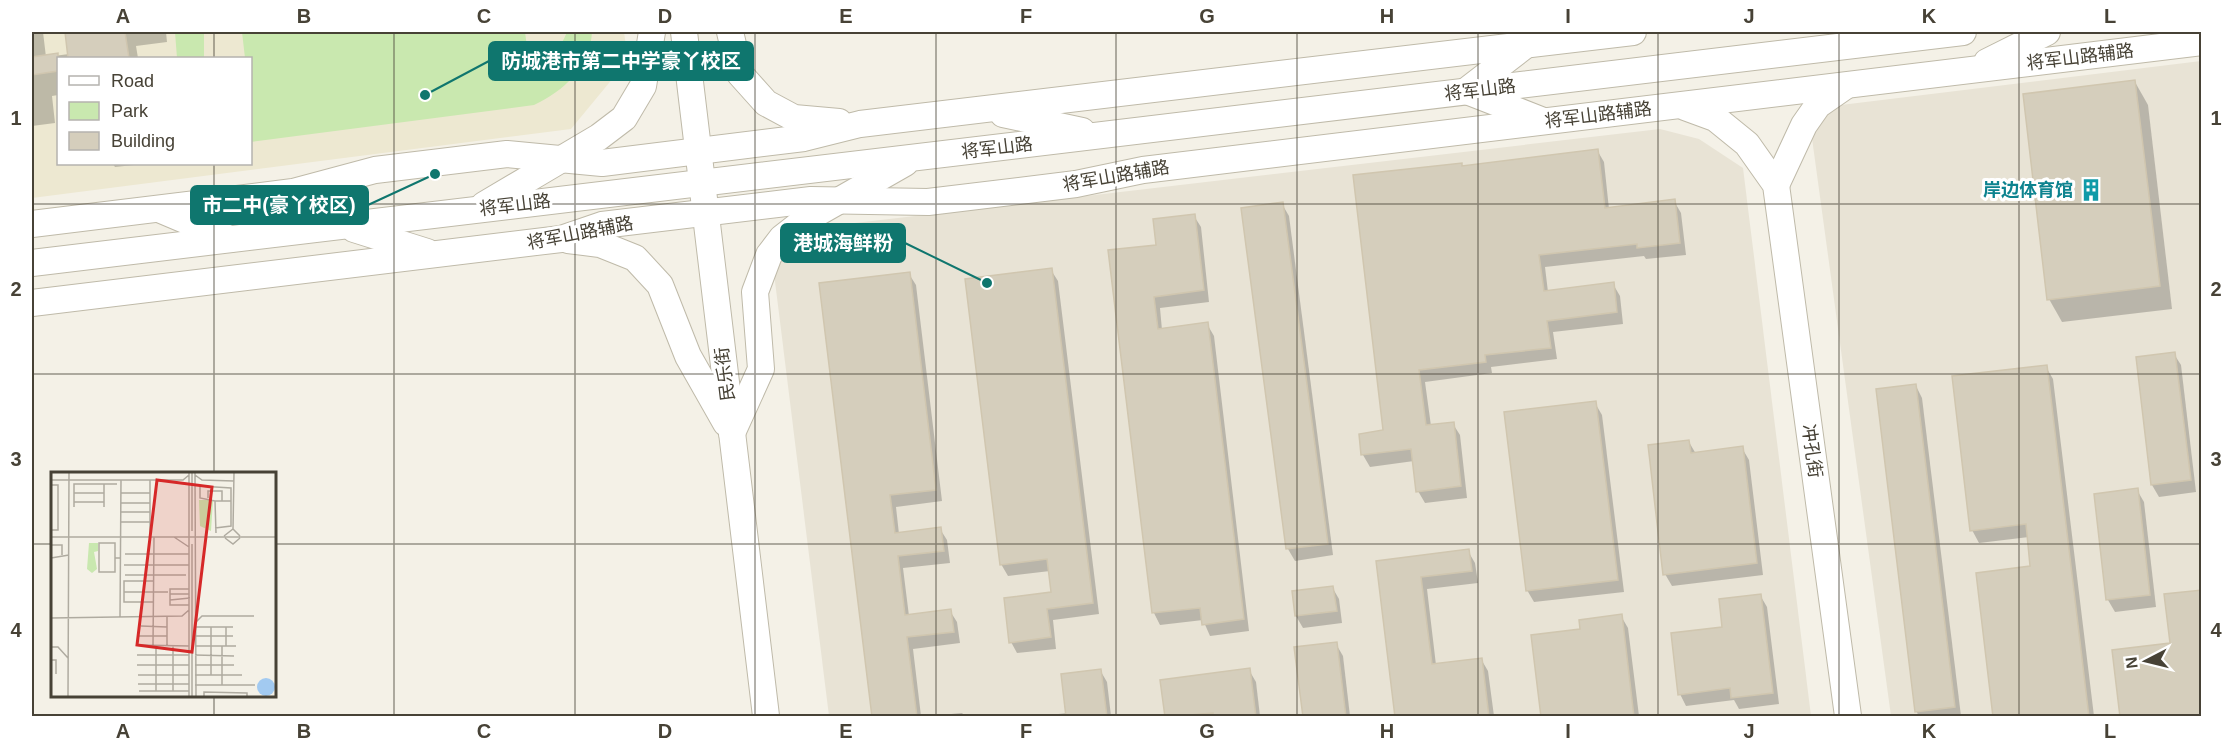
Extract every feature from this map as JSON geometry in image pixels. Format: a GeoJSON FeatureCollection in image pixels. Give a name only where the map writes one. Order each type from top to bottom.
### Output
{"type":"FeatureCollection","features":[{"type":"Feature","properties":{"kind":"street"},"geometry":{"type":"LineString","coordinates":[[475,210],[599,137],[624,118],[643,86],[652,32]]}},
{"type":"Feature","properties":{"kind":"street","name":"民乐街"},"geometry":{"type":"LineString","coordinates":[[684,32],[766,717]]}},
{"type":"Feature","properties":{"kind":"street"},"geometry":{"type":"LineString","coordinates":[[730,32],[740,74],[766,103],[794,118],[860,124]]}},
{"type":"Feature","properties":{"kind":"street"},"geometry":{"type":"LineString","coordinates":[[32,224],[293,192],[375,170],[507,154],[602,163],[804,138],[860,124],[1633,32]]}},
{"type":"Feature","properties":{"kind":"street","name":"将军山路"},"geometry":{"type":"LineString","coordinates":[[32,263],[1963,32]]}},
{"type":"Feature","properties":{"kind":"street"},"geometry":{"type":"LineString","coordinates":[[1971,70],[2048,32]]}},
{"type":"Feature","properties":{"kind":"street","name":"将军山路辅路"},"geometry":{"type":"LineString","coordinates":[[32,303],[561,239],[602,225],[811,200],[928,202],[1076,184],[1143,170],[2202,42]]}},
{"type":"Feature","properties":{"kind":"street"},"geometry":{"type":"LineString","coordinates":[[1466,91],[1528,44]]}},
{"type":"Feature","properties":{"kind":"street"},"geometry":{"type":"LineString","coordinates":[[1776,185],[1808,118],[1818,105],[1848,85]]}},
{"type":"Feature","properties":{"kind":"street"},"geometry":{"type":"LineString","coordinates":[[1466,91],[1544,122]]}},
{"type":"Feature","properties":{"kind":"street","name":"冲孔街"},"geometry":{"type":"LineString","coordinates":[[1680,105],[1715,118],[1747,144],[1776,185],[1848,717]]}},
{"type":"Feature","properties":{"kind":"street"},"geometry":{"type":"LineString","coordinates":[[983,110],[1100,135]]}},
{"type":"Feature","properties":{"kind":"street"},"geometry":{"type":"LineString","coordinates":[[732,434],[761,369],[755,292],[769,255],[782,238],[806,220],[916,157]]}},
{"type":"Feature","properties":{"kind":"street"},"geometry":{"type":"LineString","coordinates":[[158,209],[230,240]]}},
{"type":"Feature","properties":{"kind":"street"},"geometry":{"type":"LineString","coordinates":[[345,226],[435,254]]}},
{"type":"Feature","properties":{"kind":"street"},"geometry":{"type":"LineString","coordinates":[[561,239],[600,244],[635,258],[660,285],[688,356],[732,434]]}},
{"type":"Feature","properties":{"kind":"street"},"geometry":{"type":"LineString","coordinates":[[166,287],[230,240]]}},
{"type":"Feature","properties":{"kind":"shaded area"},"geometry":{"type":"Polygon","coordinates":[[[32,32],[624,32],[628,60],[571,129],[32,198],[32,32]]]}},
{"type":"Feature","properties":{"kind":"shaded area"},"geometry":{"type":"Polygon","coordinates":[[[2201,61],[2201,716],[1891,716],[1808,109],[2201,61]]]}},
{"type":"Feature","properties":{"kind":"shaded area"},"geometry":{"type":"Polygon","coordinates":[[[1660,129],[1699,139],[1743,168],[1811,716],[829,716],[769,233],[1660,129]]]}},
{"type":"Feature","properties":{"kind":"green space"},"geometry":{"type":"Polygon","coordinates":[[[175,32],[204,32],[204,57],[177,57],[175,32]]]}},
{"type":"Feature","properties":{"kind":"green space"},"geometry":{"type":"Polygon","coordinates":[[[242,32],[525,32],[530,69],[553,55],[567,32],[592,32],[586,56],[574,76],[555,93],[534,105],[252,142],[252,57],[245,57],[242,32]]]}},
{"type":"Feature","properties":{"kind":"building"},"geometry":{"type":"Polygon","coordinates":[[[65,32],[125,32],[129,57],[68,57],[65,32]]]}},
{"type":"Feature","properties":{"kind":"building"},"geometry":{"type":"Polygon","coordinates":[[[58,53],[57,71],[32,75],[32,57],[58,53]]]}},
{"type":"Feature","properties":{"kind":"building","name":"岸边体育馆"},"geometry":{"type":"Polygon","coordinates":[[[2135,80],[2160,286],[2047,300],[2023,94],[2135,80]]]}},
{"type":"Feature","properties":{"kind":"building"},"geometry":{"type":"Polygon","coordinates":[[[1598,149],[1605,208],[1675,199],[1680,243],[1637,248],[1637,244],[1539,255],[1544,291],[1614,282],[1617,312],[1547,321],[1551,348],[1485,355],[1486,362],[1419,370],[1426,425],[1454,422],[1461,486],[1416,492],[1411,449],[1361,455],[1359,434],[1383,430],[1353,175],[1462,163],[1462,166],[1598,149]]]}},
{"type":"Feature","properties":{"kind":"building"},"geometry":{"type":"Polygon","coordinates":[[[1283,202],[1328,544],[1286,549],[1241,208],[1283,202]]]}},
{"type":"Feature","properties":{"kind":"building"},"geometry":{"type":"Polygon","coordinates":[[[1195,214],[1204,290],[1154,297],[1158,329],[1208,322],[1244,619],[1202,625],[1200,608],[1152,613],[1108,250],[1156,245],[1153,219],[1195,214]]]}},
{"type":"Feature","properties":{"kind":"building"},"geometry":{"type":"Polygon","coordinates":[[[1052,268],[1093,603],[1047,609],[1051,637],[1009,643],[1004,598],[1051,592],[1047,559],[1000,565],[965,279],[1052,268]]]}},
{"type":"Feature","properties":{"kind":"building"},"geometry":{"type":"Polygon","coordinates":[[[910,272],[936,490],[890,495],[895,533],[941,527],[944,551],[898,556],[905,615],[951,609],[954,632],[907,637],[917,717],[872,717],[819,283],[910,272]]]}},
{"type":"Feature","properties":{"kind":"building"},"geometry":{"type":"Polygon","coordinates":[[[2175,352],[2191,480],[2151,485],[2136,357],[2175,352]]]}},
{"type":"Feature","properties":{"kind":"building"},"geometry":{"type":"Polygon","coordinates":[[[2047,365],[2089,717],[1993,717],[1976,573],[2030,566],[2026,524],[1970,531],[1952,376],[2047,365]]]}},
{"type":"Feature","properties":{"kind":"building"},"geometry":{"type":"Polygon","coordinates":[[[1916,384],[1955,707],[1915,712],[1876,389],[1916,384]]]}},
{"type":"Feature","properties":{"kind":"building"},"geometry":{"type":"Polygon","coordinates":[[[1596,401],[1618,580],[1526,591],[1504,412],[1596,401]]]}},
{"type":"Feature","properties":{"kind":"building"},"geometry":{"type":"Polygon","coordinates":[[[1689,440],[1691,453],[1743,446],[1757,563],[1663,575],[1648,445],[1689,440]]]}},
{"type":"Feature","properties":{"kind":"building"},"geometry":{"type":"Polygon","coordinates":[[[2138,488],[2150,595],[2106,600],[2094,494],[2138,488]]]}},
{"type":"Feature","properties":{"kind":"building"},"geometry":{"type":"Polygon","coordinates":[[[1469,549],[1472,571],[1421,577],[1432,664],[1482,658],[1489,717],[1395,717],[1376,561],[1469,549]]]}},
{"type":"Feature","properties":{"kind":"building"},"geometry":{"type":"Polygon","coordinates":[[[1333,586],[1337,611],[1295,616],[1292,591],[1333,586]]]}},
{"type":"Feature","properties":{"kind":"building"},"geometry":{"type":"Polygon","coordinates":[[[2202,590],[2202,717],[2120,717],[2112,650],[2170,643],[2164,594],[2202,590]]]}},
{"type":"Feature","properties":{"kind":"building"},"geometry":{"type":"Polygon","coordinates":[[[1761,594],[1773,693],[1731,698],[1730,688],[1678,695],[1671,633],[1722,627],[1719,599],[1761,594]]]}},
{"type":"Feature","properties":{"kind":"building"},"geometry":{"type":"Polygon","coordinates":[[[1622,614],[1634,717],[1541,717],[1531,635],[1580,629],[1579,620],[1622,614]]]}},
{"type":"Feature","properties":{"kind":"building"},"geometry":{"type":"Polygon","coordinates":[[[1337,642],[1346,717],[1303,717],[1294,647],[1337,642]]]}},
{"type":"Feature","properties":{"kind":"building"},"geometry":{"type":"Polygon","coordinates":[[[1250,668],[1256,717],[1213,717],[1213,713],[1165,717],[1160,680],[1250,668]]]}},
{"type":"Feature","properties":{"kind":"building"},"geometry":{"type":"Polygon","coordinates":[[[1101,669],[1107,717],[1066,717],[1061,674],[1101,669]]]}},
{"type":"Feature","properties":{"kind":"place","name":"防城港市第二中学豪丫校区"},"geometry":{"type":"Point","coordinates":[425,95]}},
{"type":"Feature","properties":{"kind":"place","name":"市二中(豪丫校区)"},"geometry":{"type":"Point","coordinates":[435,174]}},
{"type":"Feature","properties":{"kind":"place","name":"岸边体育馆"},"geometry":{"type":"Point","coordinates":[2091,190]}},
{"type":"Feature","properties":{"kind":"place","name":"港城海鲜粉"},"geometry":{"type":"Point","coordinates":[987,283]}}]}
